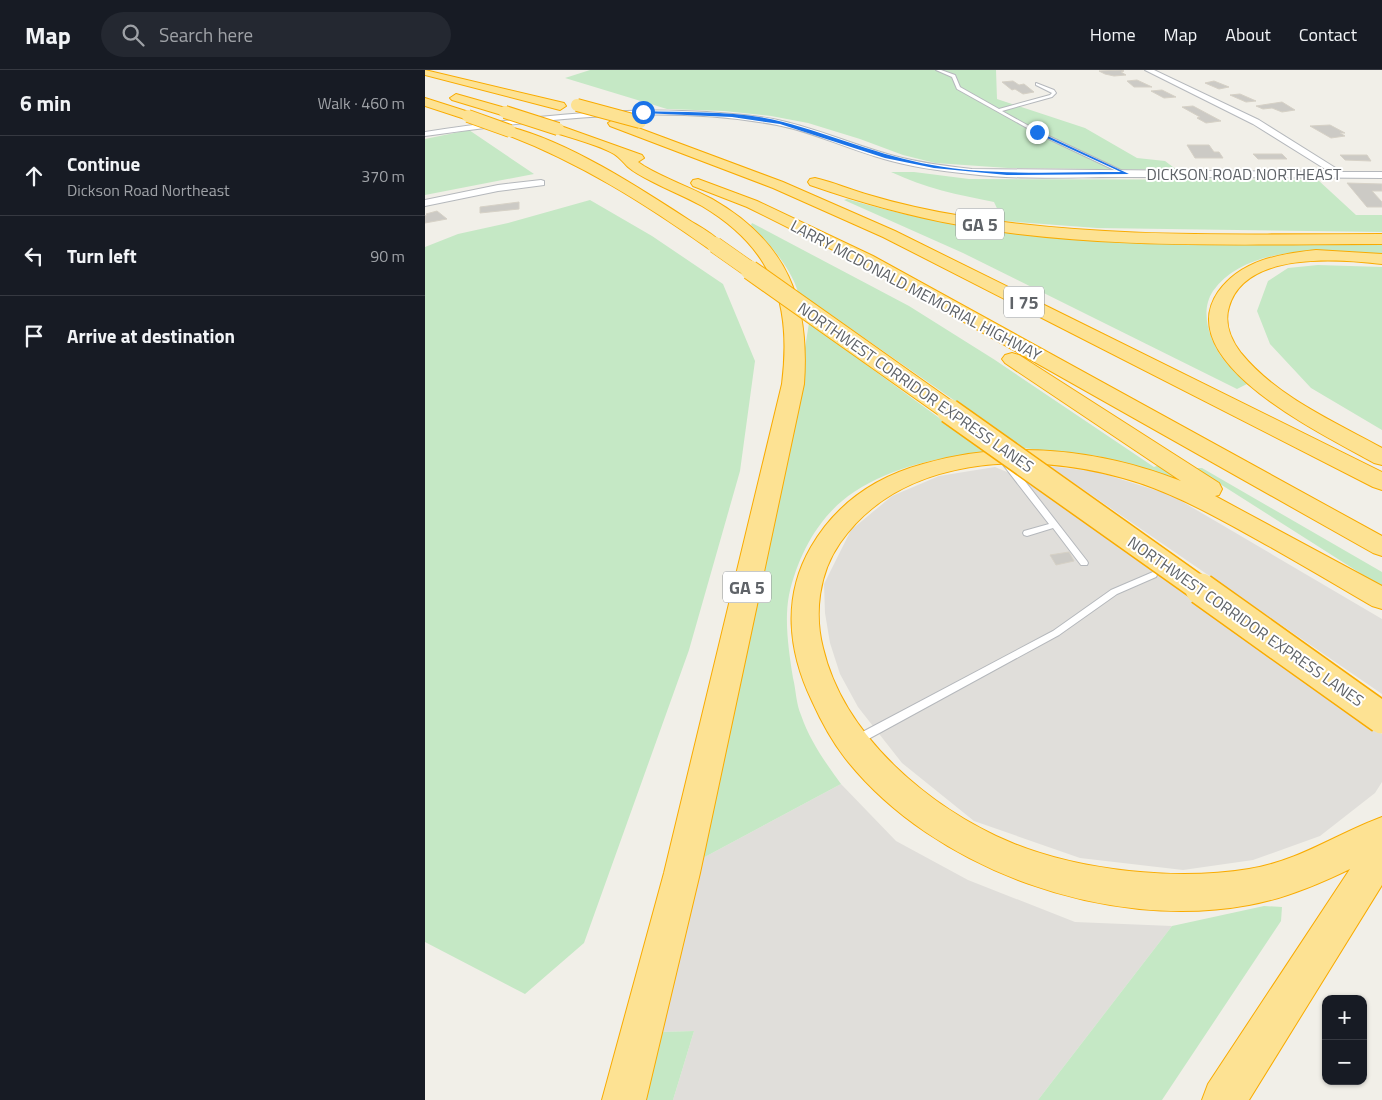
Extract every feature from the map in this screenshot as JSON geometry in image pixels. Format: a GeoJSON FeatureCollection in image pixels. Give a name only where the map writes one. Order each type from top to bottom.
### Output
{"type":"FeatureCollection","features":[{"type":"Feature","properties":{"kind":"highway","name":"LARRY MCDONALD MEMORIAL HIGHWAY"},"geometry":{"type":"LineString","coordinates":[[425,72],[560,106],[614,123],[778,185],[889,234],[1382,482]]}},
{"type":"Feature","properties":{"kind":"highway","name":"NORTHWEST CORRIDOR EXPRESS LANES"},"geometry":{"type":"LineString","coordinates":[[427,95],[468,116],[565,153],[606,173],[645,196],[1382,718]]}},
{"type":"Feature","properties":{"kind":"highway","name":"LARRY MCDONALD MEMORIAL HIGHWAY"},"geometry":{"type":"LineString","coordinates":[[447,96],[505,112],[619,151],[752,204],[813,232],[1382,547]]}},
{"type":"Feature","properties":{"kind":"highway"},"geometry":{"type":"LineString","coordinates":[[532,99],[577,105],[641,122],[757,161]]}},
{"type":"Feature","properties":{"kind":"highway","name":"GA 5"},"geometry":{"type":"LineString","coordinates":[[619,151],[639,169],[715,207],[751,235],[770,257],[785,283],[795,317],[797,338],[796,361],[791,393],[682,873],[624,1100]]}},
{"type":"Feature","properties":{"kind":"highway","name":"GA 5"},"geometry":{"type":"LineString","coordinates":[[803,178],[895,208],[961,221],[1027,230],[1107,236],[1335,239],[1382,243]]}},
{"type":"Feature","properties":{"kind":"highway"},"geometry":{"type":"LineString","coordinates":[[1335,239],[1382,239]]}},
{"type":"Feature","properties":{"kind":"highway"},"geometry":{"type":"LineString","coordinates":[[1382,259],[1351,256],[1307,256],[1265,264],[1248,272],[1234,282],[1225,293],[1219,306],[1217,320],[1226,346],[1245,370],[1259,382],[1306,414],[1382,458]]}},
{"type":"Feature","properties":{"kind":"highway"},"geometry":{"type":"LineString","coordinates":[[946,304],[980,338],[1336,572]]}},
{"type":"Feature","properties":{"kind":"highway"},"geometry":{"type":"LineString","coordinates":[[1382,599],[1219,508],[1157,480],[1126,470],[1091,463],[1055,459],[1003,458],[946,464],[917,472],[885,487],[855,508],[835,529],[822,547],[812,568],[806,592],[805,619],[808,648],[820,688],[841,729],[875,769],[912,802],[961,834],[1008,859],[1063,876],[1128,889],[1197,893],[1251,886],[1294,875],[1348,852],[1382,833]]}},
{"type":"Feature","properties":{"kind":"highway"},"geometry":{"type":"LineString","coordinates":[[1224,1100],[1382,852]]}},
{"type":"Feature","properties":{"kind":"street"},"geometry":{"type":"LineString","coordinates":[[1149,70],[1256,122],[1339,174]]}},
{"type":"Feature","properties":{"kind":"street","name":"DICKSON ROAD NORTHEAST"},"geometry":{"type":"LineString","coordinates":[[425,134],[488,125],[609,114],[643,112],[696,113],[781,123],[887,157],[934,167],[1007,174],[1382,175]]}},
{"type":"Feature","properties":{"kind":"street"},"geometry":{"type":"LineString","coordinates":[[425,203],[498,188],[541,183]]}},
{"type":"Feature","properties":{"kind":"lane"},"geometry":{"type":"LineString","coordinates":[[938,70],[954,76],[958,88],[1037,132],[1127,174]]}},
{"type":"Feature","properties":{"kind":"lane"},"geometry":{"type":"LineString","coordinates":[[1000,110],[1051,96],[1053,91],[1037,84]]}},
{"type":"Feature","properties":{"kind":"lane"},"geometry":{"type":"LineString","coordinates":[[1003,458],[1084,563]]}},
{"type":"Feature","properties":{"kind":"lane"},"geometry":{"type":"LineString","coordinates":[[1027,533],[1055,525]]}},
{"type":"Feature","properties":{"kind":"lane"},"geometry":{"type":"LineString","coordinates":[[853,743],[1057,633],[1114,592],[1153,575]]}},
{"type":"Feature","properties":{"kind":"shaded area"},"geometry":{"type":"Polygon","coordinates":[[[1049,466],[1098,472],[1171,495],[1382,619],[1382,694],[1049,466]]]}},
{"type":"Feature","properties":{"kind":"shaded area"},"geometry":{"type":"Polygon","coordinates":[[[995,467],[1029,481],[1382,734],[1382,782],[1375,793],[1320,836],[1253,860],[1183,870],[1080,858],[974,821],[902,763],[858,707],[840,674],[830,643],[825,613],[824,584],[851,530],[892,496],[939,476],[995,467]]]}},
{"type":"Feature","properties":{"kind":"shaded area"},"geometry":{"type":"Polygon","coordinates":[[[841,784],[896,841],[968,880],[1075,922],[1172,926],[1038,1100],[673,1100],[694,1031],[660,1032],[701,859],[841,784]]]}},
{"type":"Feature","properties":{"kind":"green space"},"geometry":{"type":"Polygon","coordinates":[[[590,70],[996,70],[997,99],[1085,128],[1137,158],[1165,161],[1177,170],[1008,168],[935,163],[903,155],[808,123],[771,116],[724,111],[667,109],[565,78],[590,70]]]}},
{"type":"Feature","properties":{"kind":"green space"},"geometry":{"type":"Polygon","coordinates":[[[469,130],[534,174],[425,195],[425,139],[469,130]]]}},
{"type":"Feature","properties":{"kind":"green space"},"geometry":{"type":"Polygon","coordinates":[[[891,172],[914,172],[969,179],[1318,180],[1356,215],[1382,215],[1382,232],[1097,228],[1003,221],[994,202],[929,187],[891,172]]]}},
{"type":"Feature","properties":{"kind":"green space"},"geometry":{"type":"Polygon","coordinates":[[[847,199],[926,219],[980,229],[1061,238],[1382,245],[1382,255],[1339,251],[1291,253],[1268,257],[1247,265],[1228,276],[1213,291],[1209,299],[1207,317],[1210,335],[1218,352],[1247,384],[1237,389],[963,253],[844,200],[847,199]]]}},
{"type":"Feature","properties":{"kind":"green space"},"geometry":{"type":"Polygon","coordinates":[[[590,200],[652,236],[723,284],[755,361],[740,471],[689,650],[584,943],[525,994],[425,942],[425,247],[458,234],[508,223],[590,200]]]}},
{"type":"Feature","properties":{"kind":"green space"},"geometry":{"type":"Polygon","coordinates":[[[752,223],[909,306],[995,360],[1154,467],[1162,464],[1191,482],[1186,486],[1148,470],[1098,456],[1023,448],[798,292],[785,265],[751,225],[752,223]]]}},
{"type":"Feature","properties":{"kind":"green space"},"geometry":{"type":"Polygon","coordinates":[[[1318,265],[1382,267],[1382,430],[1311,388],[1270,344],[1257,311],[1268,281],[1288,268],[1318,265]]]}},
{"type":"Feature","properties":{"kind":"green space"},"geometry":{"type":"Polygon","coordinates":[[[809,323],[986,452],[935,460],[885,475],[842,501],[820,524],[804,551],[793,580],[787,615],[788,637],[799,711],[813,742],[841,784],[701,859],[799,385],[809,323]]]}},
{"type":"Feature","properties":{"kind":"green space"},"geometry":{"type":"Polygon","coordinates":[[[1195,468],[1202,468],[1382,572],[1382,587],[1195,468]]]}},
{"type":"Feature","properties":{"kind":"green space"},"geometry":{"type":"Polygon","coordinates":[[[1264,906],[1282,907],[1281,921],[1162,1100],[1038,1100],[1172,926],[1264,906]]]}},
{"type":"Feature","properties":{"kind":"green space"},"geometry":{"type":"Polygon","coordinates":[[[694,1031],[673,1100],[641,1100],[660,1032],[694,1031]]]}},
{"type":"Feature","properties":{"kind":"building"},"geometry":{"type":"Polygon","coordinates":[[[1099,71],[1124,71],[1121,72],[1126,75],[1114,76],[1099,71]]]}},
{"type":"Feature","properties":{"kind":"building"},"geometry":{"type":"Polygon","coordinates":[[[1137,80],[1152,87],[1134,87],[1127,81],[1137,80]]]}},
{"type":"Feature","properties":{"kind":"building"},"geometry":{"type":"Polygon","coordinates":[[[1013,81],[1019,85],[1024,84],[1034,92],[1023,94],[1015,89],[1012,90],[1002,82],[1013,81]]]}},
{"type":"Feature","properties":{"kind":"building"},"geometry":{"type":"Polygon","coordinates":[[[1214,81],[1229,87],[1219,89],[1205,83],[1214,81]]]}},
{"type":"Feature","properties":{"kind":"building"},"geometry":{"type":"Polygon","coordinates":[[[1162,90],[1176,97],[1164,98],[1151,91],[1162,90]]]}},
{"type":"Feature","properties":{"kind":"building"},"geometry":{"type":"Polygon","coordinates":[[[1240,94],[1256,101],[1246,102],[1230,95],[1240,94]]]}},
{"type":"Feature","properties":{"kind":"building"},"geometry":{"type":"Polygon","coordinates":[[[1282,102],[1295,110],[1282,112],[1272,108],[1263,109],[1256,106],[1282,102]]]}},
{"type":"Feature","properties":{"kind":"building"},"geometry":{"type":"Polygon","coordinates":[[[1193,106],[1221,121],[1206,123],[1197,118],[1200,117],[1182,107],[1193,106]]]}},
{"type":"Feature","properties":{"kind":"building"},"geometry":{"type":"Polygon","coordinates":[[[1330,125],[1345,133],[1340,133],[1345,136],[1331,138],[1310,126],[1330,125]]]}},
{"type":"Feature","properties":{"kind":"building"},"geometry":{"type":"Polygon","coordinates":[[[1187,145],[1209,145],[1214,152],[1219,152],[1223,158],[1195,158],[1187,145]]]}},
{"type":"Feature","properties":{"kind":"building"},"geometry":{"type":"Polygon","coordinates":[[[1253,154],[1282,154],[1287,159],[1258,159],[1253,154]]]}},
{"type":"Feature","properties":{"kind":"building"},"geometry":{"type":"Polygon","coordinates":[[[1340,155],[1367,155],[1371,161],[1345,160],[1340,155]]]}},
{"type":"Feature","properties":{"kind":"building"},"geometry":{"type":"Polygon","coordinates":[[[1347,183],[1382,184],[1382,191],[1372,191],[1382,202],[1382,207],[1367,207],[1347,183]]]}},
{"type":"Feature","properties":{"kind":"building"},"geometry":{"type":"Polygon","coordinates":[[[519,202],[519,209],[480,213],[480,207],[519,202]]]}},
{"type":"Feature","properties":{"kind":"building"},"geometry":{"type":"Polygon","coordinates":[[[437,211],[447,219],[425,223],[426,214],[437,211]]]}},
{"type":"Feature","properties":{"kind":"building"},"geometry":{"type":"Polygon","coordinates":[[[1069,552],[1074,561],[1056,565],[1050,555],[1069,552]]]}},
{"type":"Feature","properties":{"kind":"route"},"geometry":{"type":"LineString","coordinates":[[643,112],[732,116],[781,123],[812,131],[887,157],[934,167],[972,172],[1007,174],[1127,174],[1037,132]]}}]}
